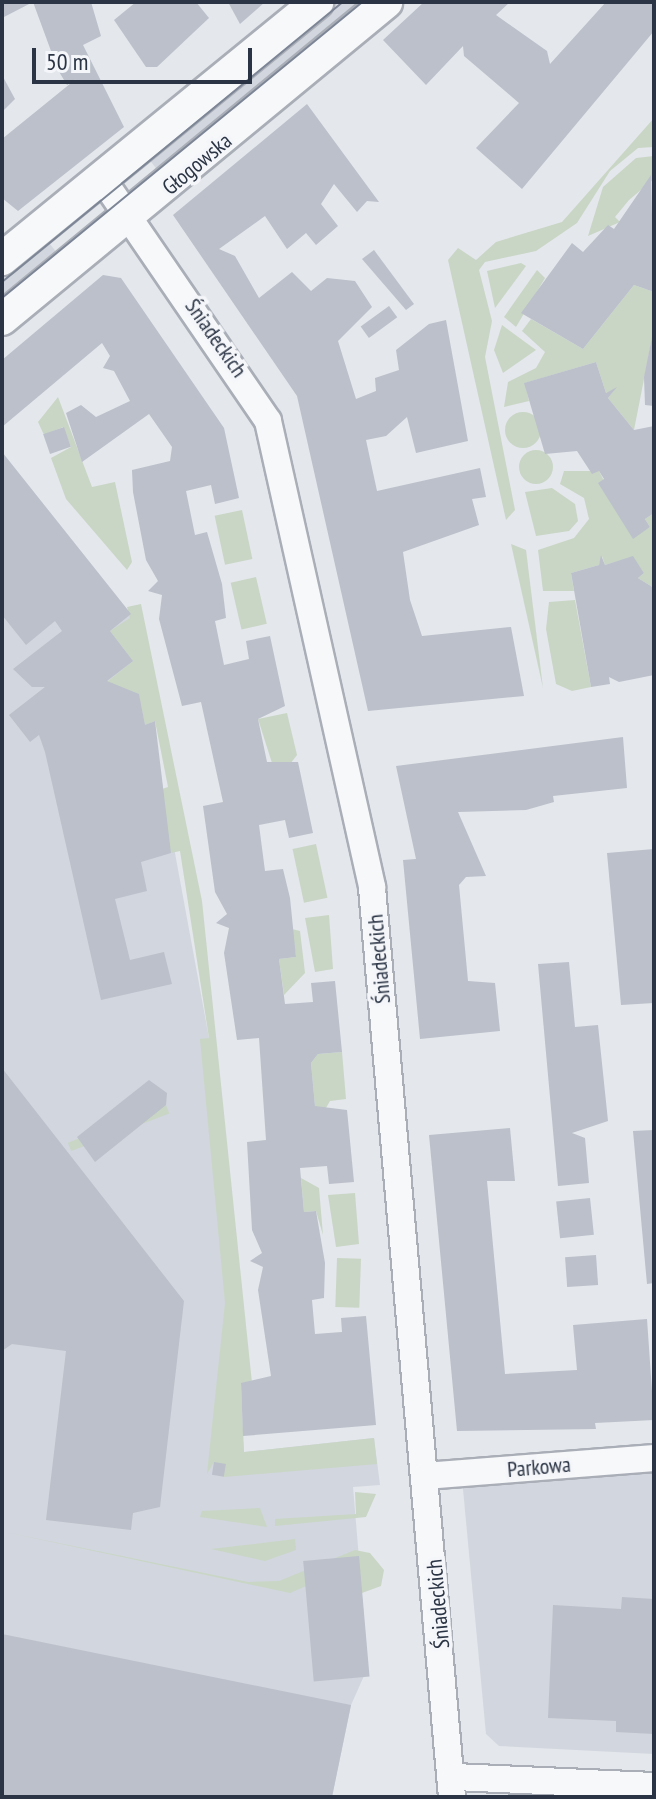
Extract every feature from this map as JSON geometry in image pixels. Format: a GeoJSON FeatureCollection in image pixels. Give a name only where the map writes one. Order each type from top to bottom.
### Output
{"type":"FeatureCollection","features":[{"type":"Feature","properties":{"kind":"street","name":"Głogowska"},"geometry":{"type":"LineString","coordinates":[[2,259],[103,180],[317,2]]}},
{"type":"Feature","properties":{"kind":"street","name":"Głogowska"},"geometry":{"type":"LineString","coordinates":[[2,319],[133,217],[386,2]]}},
{"type":"Feature","properties":{"kind":"street","name":"Śniadeckich"},"geometry":{"type":"LineString","coordinates":[[103,180],[133,217],[268,421],[372,888],[454,1787]]}},
{"type":"Feature","properties":{"kind":"street","name":"Parkowa"},"geometry":{"type":"LineString","coordinates":[[425,1476],[654,1458]]}},
{"type":"Feature","properties":{"kind":"street"},"geometry":{"type":"LineString","coordinates":[[454,1787],[654,1786]]}},
{"type":"Feature","properties":{"kind":"shaded area"},"geometry":{"type":"Polygon","coordinates":[[[336,2],[371,2],[163,177],[148,158],[336,2]]]}},
{"type":"Feature","properties":{"kind":"shaded area"},"geometry":{"type":"Polygon","coordinates":[[[46,239],[61,258],[2,304],[2,274],[46,239]]]}},
{"type":"Feature","properties":{"kind":"shaded area"},"geometry":{"type":"Polygon","coordinates":[[[2,452],[131,614],[209,1038],[244,1452],[374,1438],[380,1485],[353,1487],[368,1667],[351,1705],[332,1797],[2,1797],[2,452]]]}},
{"type":"Feature","properties":{"kind":"shaded area"},"geometry":{"type":"Polygon","coordinates":[[[654,1457],[654,1754],[499,1746],[486,1734],[461,1468],[654,1457]]]}},
{"type":"Feature","properties":{"kind":"green space"},"geometry":{"type":"Polygon","coordinates":[[[654,118],[654,147],[638,148],[610,171],[577,223],[536,251],[485,262],[479,270],[492,321],[485,357],[515,510],[506,520],[448,260],[458,248],[476,260],[496,242],[562,222],[654,118]]]}},
{"type":"Feature","properties":{"kind":"green space"},"geometry":{"type":"Polygon","coordinates":[[[654,156],[654,179],[629,200],[615,217],[620,222],[588,236],[603,187],[636,158],[654,156]]]}},
{"type":"Feature","properties":{"kind":"green space"},"geometry":{"type":"Polygon","coordinates":[[[521,263],[526,266],[495,308],[487,271],[521,263]]]}},
{"type":"Feature","properties":{"kind":"green space"},"geometry":{"type":"Polygon","coordinates":[[[537,270],[545,278],[516,327],[504,317],[537,270]]]}},
{"type":"Feature","properties":{"kind":"green space"},"geometry":{"type":"Polygon","coordinates":[[[634,285],[654,292],[654,328],[634,430],[608,398],[615,389],[606,393],[596,362],[525,383],[529,401],[504,407],[508,382],[536,368],[545,352],[522,331],[531,319],[583,349],[634,285]]]}},
{"type":"Feature","properties":{"kind":"green space"},"geometry":{"type":"Polygon","coordinates":[[[502,325],[536,350],[503,373],[494,350],[502,325]]]}},
{"type":"Feature","properties":{"kind":"green space"},"geometry":{"type":"Polygon","coordinates":[[[58,397],[92,487],[115,482],[132,562],[127,570],[66,499],[51,458],[71,447],[63,427],[44,435],[38,422],[58,397]]]}},
{"type":"Feature","properties":{"kind":"green space"},"geometry":{"type":"Polygon","coordinates":[[[523,412],[535,418],[541,430],[535,442],[523,448],[511,442],[505,430],[511,418],[523,412]]]}},
{"type":"Feature","properties":{"kind":"green space"},"geometry":{"type":"Polygon","coordinates":[[[536,450],[548,455],[553,467],[548,479],[536,484],[524,479],[519,467],[524,455],[536,450]]]}},
{"type":"Feature","properties":{"kind":"green space"},"geometry":{"type":"Polygon","coordinates":[[[564,471],[599,471],[633,538],[650,527],[645,519],[654,513],[654,588],[638,578],[644,573],[633,557],[605,565],[602,556],[599,565],[571,573],[574,591],[543,591],[538,550],[574,538],[589,519],[584,498],[560,484],[564,471]]]}},
{"type":"Feature","properties":{"kind":"green space"},"geometry":{"type":"Polygon","coordinates":[[[552,488],[575,504],[578,521],[569,531],[536,536],[525,492],[552,488]]]}},
{"type":"Feature","properties":{"kind":"green space"},"geometry":{"type":"Polygon","coordinates":[[[242,510],[252,559],[225,565],[215,516],[242,510]]]}},
{"type":"Feature","properties":{"kind":"green space"},"geometry":{"type":"Polygon","coordinates":[[[511,544],[526,550],[543,688],[511,544]]]}},
{"type":"Feature","properties":{"kind":"green space"},"geometry":{"type":"Polygon","coordinates":[[[256,577],[267,624],[241,630],[231,583],[256,577]]]}},
{"type":"Feature","properties":{"kind":"green space"},"geometry":{"type":"Polygon","coordinates":[[[575,600],[591,687],[572,691],[556,684],[546,629],[549,602],[575,600]]]}},
{"type":"Feature","properties":{"kind":"green space"},"geometry":{"type":"Polygon","coordinates":[[[141,604],[202,901],[252,1383],[241,1384],[244,1452],[374,1438],[377,1464],[224,1477],[214,1462],[207,1474],[225,1303],[200,1039],[209,1038],[180,851],[171,853],[159,790],[168,787],[155,721],[145,725],[139,694],[107,682],[133,661],[110,631],[130,618],[127,607],[141,604]]]}},
{"type":"Feature","properties":{"kind":"green space"},"geometry":{"type":"Polygon","coordinates":[[[287,713],[297,755],[290,764],[272,763],[258,719],[287,713]]]}},
{"type":"Feature","properties":{"kind":"green space"},"geometry":{"type":"Polygon","coordinates":[[[316,844],[327,898],[304,903],[293,849],[316,844]]]}},
{"type":"Feature","properties":{"kind":"green space"},"geometry":{"type":"Polygon","coordinates":[[[329,915],[333,969],[315,972],[305,918],[329,915]]]}},
{"type":"Feature","properties":{"kind":"green space"},"geometry":{"type":"Polygon","coordinates":[[[292,929],[300,931],[305,973],[284,995],[279,959],[296,957],[292,929]]]}},
{"type":"Feature","properties":{"kind":"green space"},"geometry":{"type":"Polygon","coordinates":[[[342,1052],[346,1099],[330,1101],[323,1113],[315,1106],[311,1063],[318,1054],[342,1052]]]}},
{"type":"Feature","properties":{"kind":"green space"},"geometry":{"type":"Polygon","coordinates":[[[166,1105],[169,1113],[71,1151],[68,1143],[166,1105]]]}},
{"type":"Feature","properties":{"kind":"green space"},"geometry":{"type":"Polygon","coordinates":[[[301,1178],[319,1188],[323,1235],[316,1211],[304,1212],[301,1178]]]}},
{"type":"Feature","properties":{"kind":"green space"},"geometry":{"type":"Polygon","coordinates":[[[355,1193],[359,1244],[336,1247],[328,1195],[355,1193]]]}},
{"type":"Feature","properties":{"kind":"green space"},"geometry":{"type":"Polygon","coordinates":[[[337,1258],[361,1259],[359,1308],[335,1307],[337,1258]]]}},
{"type":"Feature","properties":{"kind":"green space"},"geometry":{"type":"Polygon","coordinates":[[[355,1492],[376,1494],[366,1517],[275,1526],[275,1519],[356,1514],[355,1492]]]}},
{"type":"Feature","properties":{"kind":"green space"},"geometry":{"type":"Polygon","coordinates":[[[260,1508],[267,1527],[200,1517],[202,1511],[260,1508]]]}},
{"type":"Feature","properties":{"kind":"green space"},"geometry":{"type":"Polygon","coordinates":[[[5,1532],[248,1582],[279,1581],[355,1550],[370,1553],[384,1570],[381,1586],[362,1593],[306,1586],[290,1593],[5,1532]]]}},
{"type":"Feature","properties":{"kind":"green space"},"geometry":{"type":"Polygon","coordinates":[[[295,1539],[296,1550],[265,1561],[211,1549],[295,1539]]]}},
{"type":"Feature","properties":{"kind":"building"},"geometry":{"type":"Polygon","coordinates":[[[2,2],[33,2],[2,18],[2,2]]]}},
{"type":"Feature","properties":{"kind":"building"},"geometry":{"type":"Polygon","coordinates":[[[33,2],[91,2],[101,36],[83,45],[124,127],[18,211],[2,198],[2,139],[76,79],[67,85],[58,70],[33,2]]]}},
{"type":"Feature","properties":{"kind":"building"},"geometry":{"type":"Polygon","coordinates":[[[136,2],[196,2],[209,18],[157,67],[146,67],[114,20],[136,2]]]}},
{"type":"Feature","properties":{"kind":"building"},"geometry":{"type":"Polygon","coordinates":[[[228,2],[265,2],[240,24],[228,2]]]}},
{"type":"Feature","properties":{"kind":"building"},"geometry":{"type":"Polygon","coordinates":[[[424,2],[510,2],[496,15],[547,51],[550,64],[606,2],[654,2],[654,31],[522,189],[476,148],[519,103],[464,56],[463,46],[426,85],[383,40],[424,2]]]}},
{"type":"Feature","properties":{"kind":"building"},"geometry":{"type":"Polygon","coordinates":[[[2,75],[15,99],[2,112],[2,75]]]}},
{"type":"Feature","properties":{"kind":"building"},"geometry":{"type":"Polygon","coordinates":[[[307,104],[379,202],[367,201],[357,212],[334,184],[321,204],[338,226],[316,245],[306,233],[287,249],[265,216],[219,249],[235,256],[259,298],[292,272],[311,291],[327,278],[355,281],[372,307],[338,341],[356,399],[376,391],[375,378],[399,370],[396,350],[429,324],[446,320],[468,441],[416,453],[407,417],[386,436],[366,440],[377,491],[480,468],[486,497],[472,499],[479,525],[403,552],[410,600],[422,636],[511,627],[524,696],[368,711],[297,396],[173,215],[307,104]]]}},
{"type":"Feature","properties":{"kind":"building"},"geometry":{"type":"Polygon","coordinates":[[[651,175],[654,292],[634,285],[583,349],[521,313],[572,243],[583,252],[608,225],[614,229],[651,175]]]}},
{"type":"Feature","properties":{"kind":"building"},"geometry":{"type":"Polygon","coordinates":[[[374,250],[414,304],[406,310],[362,259],[374,250]]]}},
{"type":"Feature","properties":{"kind":"building"},"geometry":{"type":"Polygon","coordinates":[[[103,275],[121,278],[224,428],[239,498],[215,504],[211,485],[186,491],[195,535],[207,532],[222,584],[226,618],[215,621],[224,665],[249,659],[246,641],[270,636],[285,706],[258,719],[267,762],[298,762],[313,833],[289,838],[285,820],[259,825],[265,871],[283,869],[290,898],[296,957],[279,959],[285,1004],[313,1002],[311,983],[335,981],[342,1052],[318,1054],[311,1063],[315,1106],[347,1110],[354,1182],[329,1184],[327,1166],[300,1168],[304,1212],[316,1211],[325,1263],[324,1298],[312,1300],[315,1334],[342,1332],[341,1318],[366,1316],[376,1425],[243,1436],[241,1383],[271,1376],[258,1290],[263,1267],[250,1261],[262,1253],[252,1230],[247,1142],[266,1140],[259,1038],[237,1040],[224,953],[229,928],[216,923],[227,914],[215,892],[203,806],[223,802],[201,702],[182,706],[159,619],[162,595],[148,591],[158,581],[146,560],[133,492],[132,470],[170,461],[172,447],[149,414],[82,462],[66,413],[81,405],[96,417],[130,401],[114,371],[103,368],[110,356],[102,343],[2,427],[2,360],[103,275]]]}},
{"type":"Feature","properties":{"kind":"building"},"geometry":{"type":"Polygon","coordinates":[[[389,306],[397,317],[369,338],[361,327],[389,306]]]}},
{"type":"Feature","properties":{"kind":"building"},"geometry":{"type":"Polygon","coordinates":[[[654,327],[654,406],[645,405],[644,377],[654,327]]]}},
{"type":"Feature","properties":{"kind":"building"},"geometry":{"type":"Polygon","coordinates":[[[596,362],[606,393],[617,387],[608,398],[634,430],[654,426],[654,513],[645,519],[650,527],[633,539],[598,483],[604,479],[599,471],[592,474],[577,451],[545,454],[524,383],[596,362]]]}},
{"type":"Feature","properties":{"kind":"building"},"geometry":{"type":"Polygon","coordinates":[[[64,427],[71,447],[50,454],[43,434],[64,427]]]}},
{"type":"Feature","properties":{"kind":"building"},"geometry":{"type":"Polygon","coordinates":[[[2,452],[131,614],[110,631],[133,661],[107,681],[139,694],[145,725],[155,721],[171,853],[141,862],[147,891],[115,899],[130,960],[164,952],[172,984],[101,1000],[45,752],[39,735],[30,742],[9,715],[45,687],[32,687],[13,669],[62,631],[55,621],[26,645],[2,615],[2,452]]]}},
{"type":"Feature","properties":{"kind":"building"},"geometry":{"type":"Polygon","coordinates":[[[601,555],[605,565],[633,556],[644,573],[638,578],[654,588],[654,675],[619,682],[609,677],[610,684],[591,687],[571,573],[599,565],[601,555]]]}},
{"type":"Feature","properties":{"kind":"building"},"geometry":{"type":"Polygon","coordinates":[[[623,737],[627,788],[553,796],[554,802],[526,810],[458,812],[486,876],[466,877],[459,885],[468,981],[495,983],[500,1031],[420,1039],[403,860],[416,859],[396,766],[623,737]]]}},
{"type":"Feature","properties":{"kind":"building"},"geometry":{"type":"Polygon","coordinates":[[[654,849],[654,1003],[621,1005],[607,853],[654,849]]]}},
{"type":"Feature","properties":{"kind":"building"},"geometry":{"type":"Polygon","coordinates":[[[569,962],[575,1027],[598,1025],[608,1121],[572,1133],[585,1138],[589,1183],[558,1186],[538,964],[569,962]]]}},
{"type":"Feature","properties":{"kind":"building"},"geometry":{"type":"Polygon","coordinates":[[[2,1068],[184,1301],[160,1507],[133,1513],[131,1530],[46,1520],[66,1351],[12,1344],[2,1351],[2,1068]]]}},
{"type":"Feature","properties":{"kind":"building"},"geometry":{"type":"Polygon","coordinates":[[[149,1080],[167,1093],[166,1105],[95,1162],[77,1137],[149,1080]]]}},
{"type":"Feature","properties":{"kind":"building"},"geometry":{"type":"Polygon","coordinates":[[[510,1128],[515,1181],[487,1181],[505,1374],[577,1370],[573,1325],[647,1319],[654,1420],[595,1423],[596,1429],[457,1431],[429,1135],[510,1128]]]}},
{"type":"Feature","properties":{"kind":"building"},"geometry":{"type":"Polygon","coordinates":[[[654,1130],[654,1283],[647,1284],[633,1131],[654,1130]]]}},
{"type":"Feature","properties":{"kind":"building"},"geometry":{"type":"Polygon","coordinates":[[[590,1198],[594,1235],[560,1238],[556,1202],[590,1198]]]}},
{"type":"Feature","properties":{"kind":"building"},"geometry":{"type":"Polygon","coordinates":[[[596,1255],[598,1285],[567,1287],[565,1257],[596,1255]]]}},
{"type":"Feature","properties":{"kind":"building"},"geometry":{"type":"Polygon","coordinates":[[[214,1462],[226,1464],[224,1477],[212,1475],[214,1462]]]}},
{"type":"Feature","properties":{"kind":"building"},"geometry":{"type":"Polygon","coordinates":[[[359,1556],[370,1677],[314,1681],[303,1561],[359,1556]]]}},
{"type":"Feature","properties":{"kind":"building"},"geometry":{"type":"Polygon","coordinates":[[[622,1597],[654,1599],[654,1734],[616,1732],[616,1721],[548,1718],[553,1605],[621,1609],[622,1597]]]}},
{"type":"Feature","properties":{"kind":"building"},"geometry":{"type":"Polygon","coordinates":[[[2,1634],[351,1705],[332,1797],[2,1797],[2,1634]]]}},
{"type":"Feature","properties":{"kind":"tram line"},"geometry":{"type":"LineString","coordinates":[[2,282],[343,2]]}},
{"type":"Feature","properties":{"kind":"tram line"},"geometry":{"type":"LineString","coordinates":[[2,298],[362,2]]}}]}
